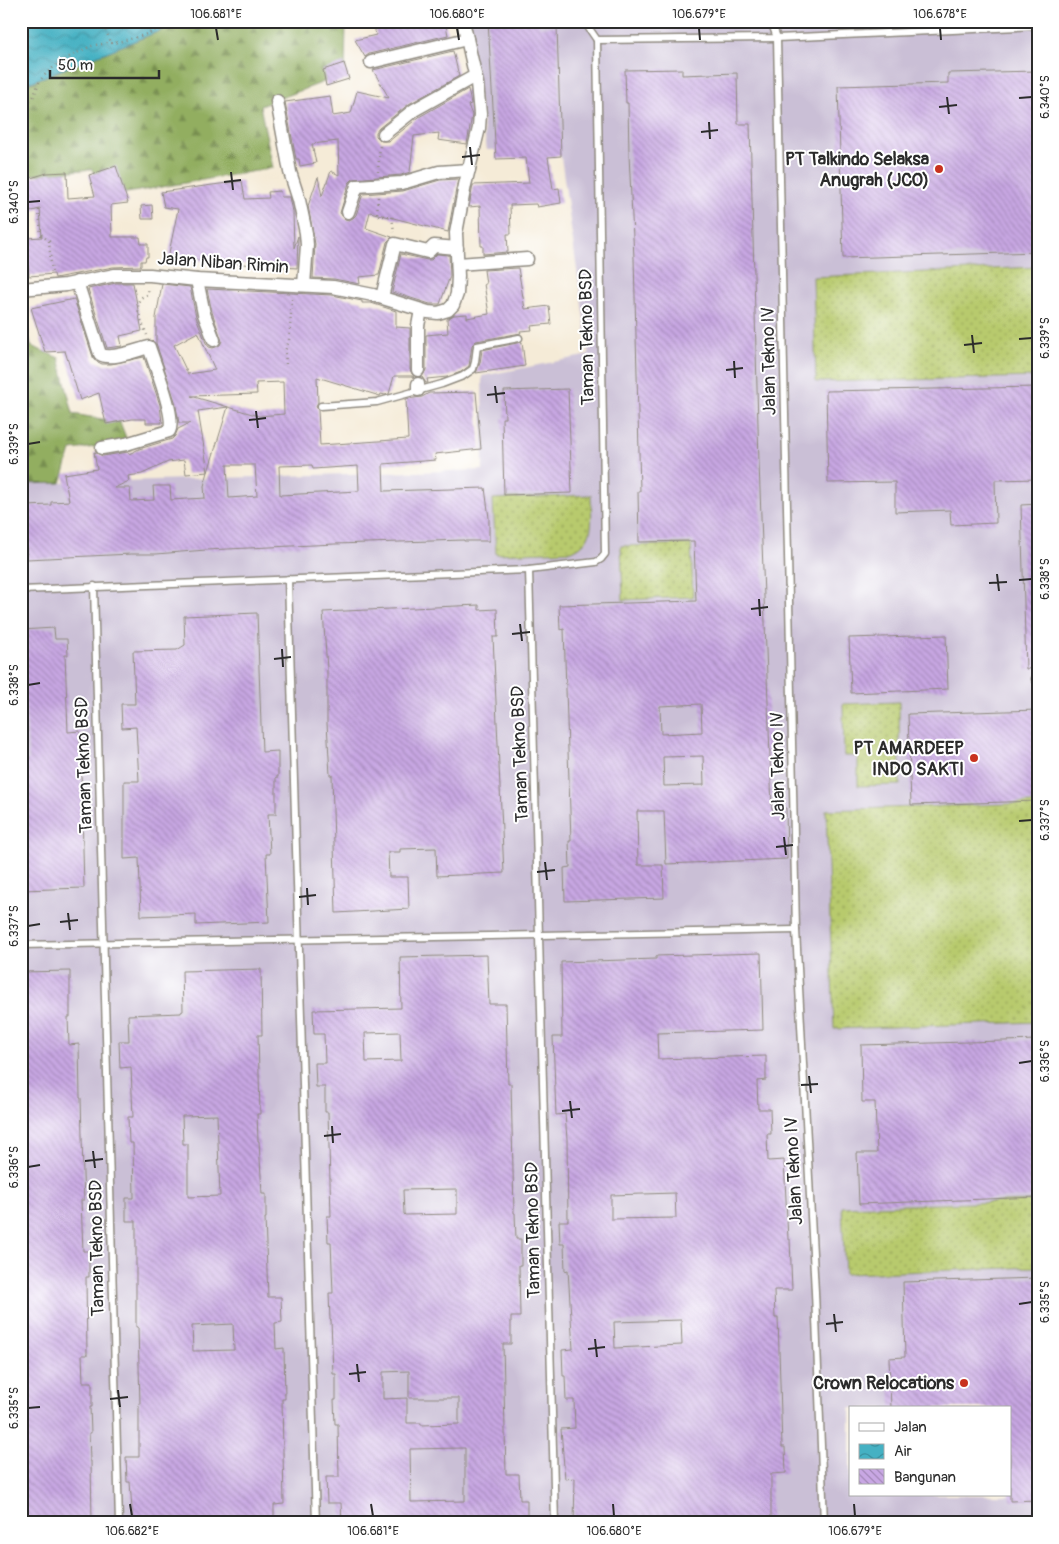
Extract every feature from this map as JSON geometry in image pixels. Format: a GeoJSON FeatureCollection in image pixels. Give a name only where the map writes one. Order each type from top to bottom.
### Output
{"type":"FeatureCollection","features":[{"type":"Feature","properties":{"kind":"street"},"geometry":{"type":"LineString","coordinates":[[463,21],[480,100],[480,114],[456,233],[458,264],[527,259]]}},
{"type":"Feature","properties":{"kind":"street"},"geometry":{"type":"LineString","coordinates":[[370,62],[467,39]]}},
{"type":"Feature","properties":{"kind":"street"},"geometry":{"type":"LineString","coordinates":[[384,134],[414,110],[475,76]]}},
{"type":"Feature","properties":{"kind":"street"},"geometry":{"type":"LineString","coordinates":[[277,101],[290,172],[299,200],[306,233],[307,245],[299,285]]}},
{"type":"Feature","properties":{"kind":"street"},"geometry":{"type":"LineString","coordinates":[[348,212],[357,186],[402,183],[439,172],[468,170]]}},
{"type":"Feature","properties":{"kind":"street"},"geometry":{"type":"LineString","coordinates":[[382,297],[396,244],[428,252],[434,246],[457,248]]}},
{"type":"Feature","properties":{"kind":"street","name":"Jalan Niban Rimin"},"geometry":{"type":"LineString","coordinates":[[25,288],[53,286],[115,275],[150,275],[197,280],[333,287],[360,291],[421,310],[438,313],[446,312],[451,308],[457,294],[458,264]]}},
{"type":"Feature","properties":{"kind":"street"},"geometry":{"type":"LineString","coordinates":[[197,280],[204,314],[214,340]]}},
{"type":"Feature","properties":{"kind":"street"},"geometry":{"type":"LineString","coordinates":[[77,282],[102,356],[121,355],[149,347],[166,397],[170,418],[170,430],[126,444],[102,448]]}},
{"type":"Feature","properties":{"kind":"street"},"geometry":{"type":"LineString","coordinates":[[418,370],[418,326],[421,310]]}},
{"type":"Feature","properties":{"kind":"lane"},"geometry":{"type":"LineString","coordinates":[[584,21],[597,40],[777,38],[1038,26]]}},
{"type":"Feature","properties":{"kind":"lane","name":"Jalan Tekno IV"},"geometry":{"type":"LineString","coordinates":[[771,21],[777,38],[796,930],[815,1292],[824,1523]]}},
{"type":"Feature","properties":{"kind":"lane","name":"Taman Tekno BSD"},"geometry":{"type":"LineString","coordinates":[[21,590],[529,570],[596,562],[601,559],[605,554],[597,40]]}},
{"type":"Feature","properties":{"kind":"lane"},"geometry":{"type":"LineString","coordinates":[[321,406],[377,402],[418,387],[442,384],[463,376],[474,366],[477,346],[519,338]]}},
{"type":"Feature","properties":{"kind":"lane","name":"Taman Tekno BSD"},"geometry":{"type":"LineString","coordinates":[[529,570],[555,1523]]}},
{"type":"Feature","properties":{"kind":"lane"},"geometry":{"type":"LineString","coordinates":[[288,579],[316,1523]]}},
{"type":"Feature","properties":{"kind":"lane","name":"Taman Tekno BSD"},"geometry":{"type":"LineString","coordinates":[[94,586],[118,1523]]}},
{"type":"Feature","properties":{"kind":"lane"},"geometry":{"type":"LineString","coordinates":[[21,945],[796,930]]}},
{"type":"Feature","properties":{"kind":"path"},"geometry":{"type":"LineString","coordinates":[[102,21],[112,43]]}},
{"type":"Feature","properties":{"kind":"path"},"geometry":{"type":"LineString","coordinates":[[21,105],[32,100],[42,79],[60,63],[92,46],[112,43],[152,31],[164,26],[167,21]]}},
{"type":"Feature","properties":{"kind":"path"},"geometry":{"type":"LineString","coordinates":[[384,134],[381,136],[380,145],[377,216],[392,216],[396,244]]}},
{"type":"Feature","properties":{"kind":"path"},"geometry":{"type":"LineString","coordinates":[[39,210],[41,235],[49,241],[53,286]]}},
{"type":"Feature","properties":{"kind":"path"},"geometry":{"type":"LineString","coordinates":[[21,228],[25,288]]}},
{"type":"Feature","properties":{"kind":"path"},"geometry":{"type":"LineString","coordinates":[[149,347],[138,304],[140,298],[148,294],[150,275]]}},
{"type":"Feature","properties":{"kind":"path"},"geometry":{"type":"LineString","coordinates":[[286,364],[285,351],[289,340],[299,285]]}},
{"type":"Feature","properties":{"kind":"shaded area"},"geometry":{"type":"Polygon","coordinates":[[[466,21],[1038,21],[1038,1523],[21,1523],[21,484],[483,470],[482,376],[589,355],[560,150],[487,150],[466,21]]]}},
{"type":"Feature","properties":{"kind":"green space"},"geometry":{"type":"Polygon","coordinates":[[[185,21],[346,21],[345,74],[260,106],[273,168],[103,197],[92,169],[21,176],[21,86],[185,21]]]}},
{"type":"Feature","properties":{"kind":"green space"},"geometry":{"type":"Polygon","coordinates":[[[1038,267],[1038,377],[816,382],[813,277],[1038,267]]]}},
{"type":"Feature","properties":{"kind":"green space"},"geometry":{"type":"Polygon","coordinates":[[[21,293],[31,346],[59,358],[73,414],[120,422],[128,443],[71,450],[61,483],[21,484],[21,293]]]}},
{"type":"Feature","properties":{"kind":"green space"},"geometry":{"type":"Polygon","coordinates":[[[591,495],[591,528],[586,541],[580,547],[572,551],[496,554],[493,499],[591,495]]]}},
{"type":"Feature","properties":{"kind":"green space"},"geometry":{"type":"Polygon","coordinates":[[[691,544],[693,597],[623,600],[621,546],[691,544]]]}},
{"type":"Feature","properties":{"kind":"green space"},"geometry":{"type":"Polygon","coordinates":[[[899,702],[900,785],[858,786],[858,756],[844,756],[843,704],[899,702]]]}},
{"type":"Feature","properties":{"kind":"green space"},"geometry":{"type":"Polygon","coordinates":[[[1038,803],[1038,1022],[834,1029],[826,810],[1038,803]]]}},
{"type":"Feature","properties":{"kind":"green space"},"geometry":{"type":"Polygon","coordinates":[[[1038,1201],[1038,1267],[845,1274],[842,1207],[1038,1201]]]}},
{"type":"Feature","properties":{"kind":"water"},"geometry":{"type":"Polygon","coordinates":[[[21,21],[185,21],[21,86],[21,21]]]}},
{"type":"Feature","properties":{"kind":"building"},"geometry":{"type":"Polygon","coordinates":[[[373,21],[445,21],[448,35],[369,54],[365,57],[355,40],[376,35],[373,21]]]}},
{"type":"Feature","properties":{"kind":"building"},"geometry":{"type":"Polygon","coordinates":[[[488,21],[539,21],[539,27],[557,26],[561,156],[548,157],[553,189],[559,188],[561,203],[537,207],[536,204],[510,205],[511,234],[507,234],[508,252],[483,254],[480,206],[469,207],[473,185],[529,183],[526,158],[496,159],[488,21]]]}},
{"type":"Feature","properties":{"kind":"building"},"geometry":{"type":"Polygon","coordinates":[[[453,51],[459,76],[409,104],[379,128],[376,136],[381,141],[389,141],[419,117],[468,89],[471,104],[468,105],[472,115],[467,144],[438,140],[439,133],[414,136],[410,172],[401,175],[353,179],[349,183],[340,213],[345,219],[353,218],[356,215],[363,194],[403,191],[440,180],[458,179],[448,232],[370,212],[366,228],[392,237],[387,242],[379,275],[359,277],[360,284],[334,279],[313,278],[315,244],[308,206],[318,177],[322,196],[331,171],[339,175],[338,141],[312,144],[316,163],[300,166],[299,159],[296,159],[285,102],[330,96],[333,116],[351,113],[357,91],[389,98],[373,70],[453,51]]]}},
{"type":"Feature","properties":{"kind":"building"},"geometry":{"type":"Polygon","coordinates":[[[344,63],[349,79],[326,86],[323,70],[344,63]]]}},
{"type":"Feature","properties":{"kind":"building"},"geometry":{"type":"Polygon","coordinates":[[[682,69],[682,75],[737,73],[738,124],[750,124],[759,463],[772,809],[786,808],[787,859],[666,864],[664,811],[637,811],[638,865],[663,865],[664,898],[565,901],[564,868],[570,867],[569,841],[571,841],[564,629],[560,630],[559,605],[696,601],[694,541],[639,542],[638,491],[640,491],[634,258],[625,70],[682,69]],[[701,704],[660,706],[661,734],[702,732],[701,704]],[[703,756],[663,757],[664,786],[704,785],[703,756]]]}},
{"type":"Feature","properties":{"kind":"building","name":"PT Talkindo Selaksa Anugrah (JCO)"},"geometry":{"type":"Polygon","coordinates":[[[1038,71],[1038,252],[843,258],[838,86],[948,83],[948,73],[1038,71]]]}},
{"type":"Feature","properties":{"kind":"building"},"geometry":{"type":"Polygon","coordinates":[[[116,166],[128,203],[111,205],[112,237],[140,237],[141,244],[148,244],[148,257],[146,257],[145,261],[141,261],[141,266],[113,267],[55,278],[54,274],[29,276],[26,238],[42,237],[40,209],[28,212],[26,204],[21,205],[21,181],[47,173],[67,172],[68,198],[95,196],[89,175],[116,166]]]}},
{"type":"Feature","properties":{"kind":"building"},"geometry":{"type":"Polygon","coordinates":[[[242,181],[245,199],[269,198],[268,192],[280,191],[281,197],[290,197],[293,212],[294,248],[298,236],[297,268],[229,263],[229,261],[208,259],[208,261],[168,258],[178,209],[164,207],[161,192],[242,181]]]}},
{"type":"Feature","properties":{"kind":"building"},"geometry":{"type":"Polygon","coordinates":[[[152,205],[153,219],[142,219],[141,206],[152,205]]]}},
{"type":"Feature","properties":{"kind":"building"},"geometry":{"type":"Polygon","coordinates":[[[401,254],[427,260],[431,260],[437,254],[449,255],[450,276],[440,304],[430,304],[392,292],[401,254]]]}},
{"type":"Feature","properties":{"kind":"building"},"geometry":{"type":"Polygon","coordinates":[[[518,268],[525,309],[549,306],[551,324],[531,326],[532,330],[520,331],[521,333],[476,341],[472,345],[469,366],[461,372],[447,377],[427,379],[428,383],[426,383],[422,377],[426,370],[426,335],[448,333],[447,319],[454,315],[467,314],[467,318],[489,314],[484,284],[486,284],[484,270],[518,268]]]}},
{"type":"Feature","properties":{"kind":"building"},"geometry":{"type":"Polygon","coordinates":[[[116,283],[133,283],[142,331],[120,336],[122,346],[107,348],[88,289],[116,283]]]}},
{"type":"Feature","properties":{"kind":"building"},"geometry":{"type":"Polygon","coordinates":[[[162,284],[190,287],[196,317],[206,343],[209,347],[213,348],[220,345],[222,341],[212,312],[207,289],[332,295],[362,301],[362,303],[371,303],[396,311],[396,327],[410,328],[410,370],[414,377],[394,376],[389,394],[381,394],[380,396],[317,377],[318,402],[316,406],[318,410],[320,445],[408,439],[406,399],[422,397],[429,393],[476,392],[481,449],[435,454],[436,460],[383,464],[384,491],[485,488],[489,518],[489,541],[335,544],[27,559],[25,506],[51,505],[51,502],[69,501],[64,474],[97,469],[94,452],[103,456],[128,452],[129,454],[172,439],[178,429],[190,423],[179,423],[175,401],[156,343],[156,318],[162,284]],[[198,332],[174,345],[188,374],[215,370],[198,332]],[[283,382],[256,383],[257,394],[191,396],[259,416],[284,414],[283,382]],[[228,407],[198,411],[208,472],[228,407]],[[184,460],[168,462],[142,474],[128,476],[129,481],[114,488],[130,488],[131,501],[154,500],[153,486],[170,486],[171,500],[205,498],[204,486],[208,472],[186,474],[184,460]],[[227,465],[229,498],[257,496],[255,465],[227,465]],[[312,465],[279,466],[280,495],[359,491],[358,466],[313,469],[312,465]]]}},
{"type":"Feature","properties":{"kind":"building"},"geometry":{"type":"Polygon","coordinates":[[[74,299],[94,360],[102,364],[111,364],[144,357],[160,405],[162,423],[146,423],[146,419],[132,419],[106,424],[99,393],[80,400],[65,351],[45,352],[31,308],[74,299]]]}},
{"type":"Feature","properties":{"kind":"building"},"geometry":{"type":"Polygon","coordinates":[[[522,342],[525,366],[476,373],[482,350],[522,342]]]}},
{"type":"Feature","properties":{"kind":"building"},"geometry":{"type":"Polygon","coordinates":[[[1038,387],[1038,479],[995,480],[996,523],[951,525],[950,510],[895,512],[895,482],[828,483],[826,391],[1038,387]]]}},
{"type":"Feature","properties":{"kind":"building"},"geometry":{"type":"Polygon","coordinates":[[[568,389],[572,493],[504,495],[502,418],[505,418],[504,391],[568,389]]]}},
{"type":"Feature","properties":{"kind":"building"},"geometry":{"type":"Polygon","coordinates":[[[1038,504],[1038,668],[1026,669],[1021,505],[1038,504]]]}},
{"type":"Feature","properties":{"kind":"building"},"geometry":{"type":"Polygon","coordinates":[[[479,605],[479,610],[497,609],[498,637],[493,637],[504,873],[437,876],[436,848],[400,849],[400,852],[388,852],[389,877],[408,877],[409,909],[336,913],[332,775],[330,775],[327,723],[327,669],[323,612],[479,605]]]}},
{"type":"Feature","properties":{"kind":"building"},"geometry":{"type":"Polygon","coordinates":[[[257,613],[262,752],[278,751],[276,814],[268,814],[270,854],[266,854],[269,922],[196,925],[196,914],[141,916],[139,858],[124,859],[124,781],[139,781],[136,727],[122,728],[121,704],[135,704],[133,651],[177,650],[185,645],[184,616],[257,613]]]}},
{"type":"Feature","properties":{"kind":"building"},"geometry":{"type":"Polygon","coordinates":[[[54,628],[55,639],[67,639],[68,655],[65,655],[68,732],[80,731],[84,888],[21,890],[21,760],[29,760],[24,681],[21,681],[21,630],[54,628]]]}},
{"type":"Feature","properties":{"kind":"building"},"geometry":{"type":"Polygon","coordinates":[[[946,635],[948,689],[851,693],[849,638],[946,635]]]}},
{"type":"Feature","properties":{"kind":"building","name":"PT AMARDEEP INDO SAKTI"},"geometry":{"type":"Polygon","coordinates":[[[1038,710],[1038,801],[911,805],[908,714],[1038,710]]]}},
{"type":"Feature","properties":{"kind":"building"},"geometry":{"type":"Polygon","coordinates":[[[761,953],[763,1030],[657,1033],[658,1059],[766,1056],[766,1080],[757,1081],[758,1109],[770,1109],[771,1134],[767,1134],[768,1161],[784,1160],[792,1290],[774,1290],[775,1318],[778,1318],[782,1447],[785,1447],[786,1473],[771,1474],[771,1523],[574,1523],[575,1478],[565,1479],[561,1429],[575,1428],[574,1400],[566,1400],[562,1350],[573,1349],[568,1270],[565,1271],[564,1244],[560,1244],[559,1221],[568,1221],[567,1139],[565,1114],[556,1115],[553,1037],[562,1037],[561,962],[656,959],[656,956],[761,953]],[[675,1193],[611,1195],[611,1219],[676,1218],[675,1193]],[[681,1320],[614,1322],[615,1348],[682,1345],[681,1320]]]}},
{"type":"Feature","properties":{"kind":"building"},"geometry":{"type":"Polygon","coordinates":[[[487,955],[489,1004],[506,1004],[508,1084],[511,1084],[514,1213],[516,1239],[521,1239],[521,1265],[519,1265],[520,1317],[511,1317],[511,1344],[503,1344],[506,1474],[519,1474],[520,1500],[527,1500],[527,1523],[342,1523],[341,1503],[327,1503],[326,1477],[339,1477],[338,1424],[335,1424],[336,1374],[333,1374],[329,1293],[333,1293],[331,1242],[328,1242],[327,1216],[331,1216],[328,1112],[325,1112],[325,1087],[316,1087],[315,1063],[325,1063],[324,1034],[314,1034],[313,1010],[401,1008],[400,957],[487,955]],[[400,1032],[365,1033],[366,1062],[401,1061],[400,1032]],[[457,1189],[403,1190],[405,1215],[457,1214],[457,1189]],[[409,1371],[383,1372],[383,1399],[407,1398],[407,1423],[421,1423],[421,1425],[459,1424],[459,1398],[409,1398],[409,1371]],[[465,1448],[410,1449],[411,1502],[465,1501],[465,1448]]]}},
{"type":"Feature","properties":{"kind":"building"},"geometry":{"type":"Polygon","coordinates":[[[261,969],[262,1035],[258,1035],[260,1114],[257,1114],[258,1141],[262,1194],[266,1194],[268,1297],[281,1297],[282,1322],[275,1323],[276,1349],[284,1348],[285,1399],[282,1399],[284,1504],[274,1505],[274,1523],[133,1523],[130,1482],[127,1482],[126,1457],[139,1457],[140,1405],[138,1327],[136,1327],[136,1221],[126,1221],[126,1198],[134,1198],[133,1143],[129,1143],[128,1117],[133,1117],[131,1067],[120,1068],[119,1041],[129,1041],[128,1015],[181,1013],[183,1011],[182,971],[261,969]],[[217,1115],[182,1116],[183,1144],[188,1144],[188,1197],[220,1196],[217,1115]],[[233,1324],[192,1326],[193,1351],[234,1350],[233,1324]]]}},
{"type":"Feature","properties":{"kind":"building"},"geometry":{"type":"Polygon","coordinates":[[[70,971],[69,1045],[79,1044],[84,1200],[81,1200],[83,1251],[89,1251],[89,1277],[86,1277],[87,1355],[82,1355],[83,1382],[92,1382],[92,1407],[90,1407],[91,1433],[89,1433],[92,1523],[21,1523],[21,972],[70,971]]]}},
{"type":"Feature","properties":{"kind":"building"},"geometry":{"type":"Polygon","coordinates":[[[1038,1040],[1038,1197],[859,1204],[857,1153],[877,1153],[875,1102],[862,1102],[861,1045],[1038,1040]]]}},
{"type":"Feature","properties":{"kind":"building","name":"Crown Relocations"},"geometry":{"type":"Polygon","coordinates":[[[1038,1278],[1038,1500],[1010,1501],[1010,1496],[1012,1496],[1012,1406],[891,1406],[889,1358],[905,1357],[903,1282],[1038,1278]]]}},
{"type":"Feature","properties":{"kind":"place","name":"PT Talkindo Selaksa Anugrah (JCO)"},"geometry":{"type":"Point","coordinates":[939,169]}},
{"type":"Feature","properties":{"kind":"place","name":"PT AMARDEEP INDO SAKTI"},"geometry":{"type":"Point","coordinates":[974,758]}},
{"type":"Feature","properties":{"kind":"place","name":"Crown Relocations"},"geometry":{"type":"Point","coordinates":[964,1383]}}]}
